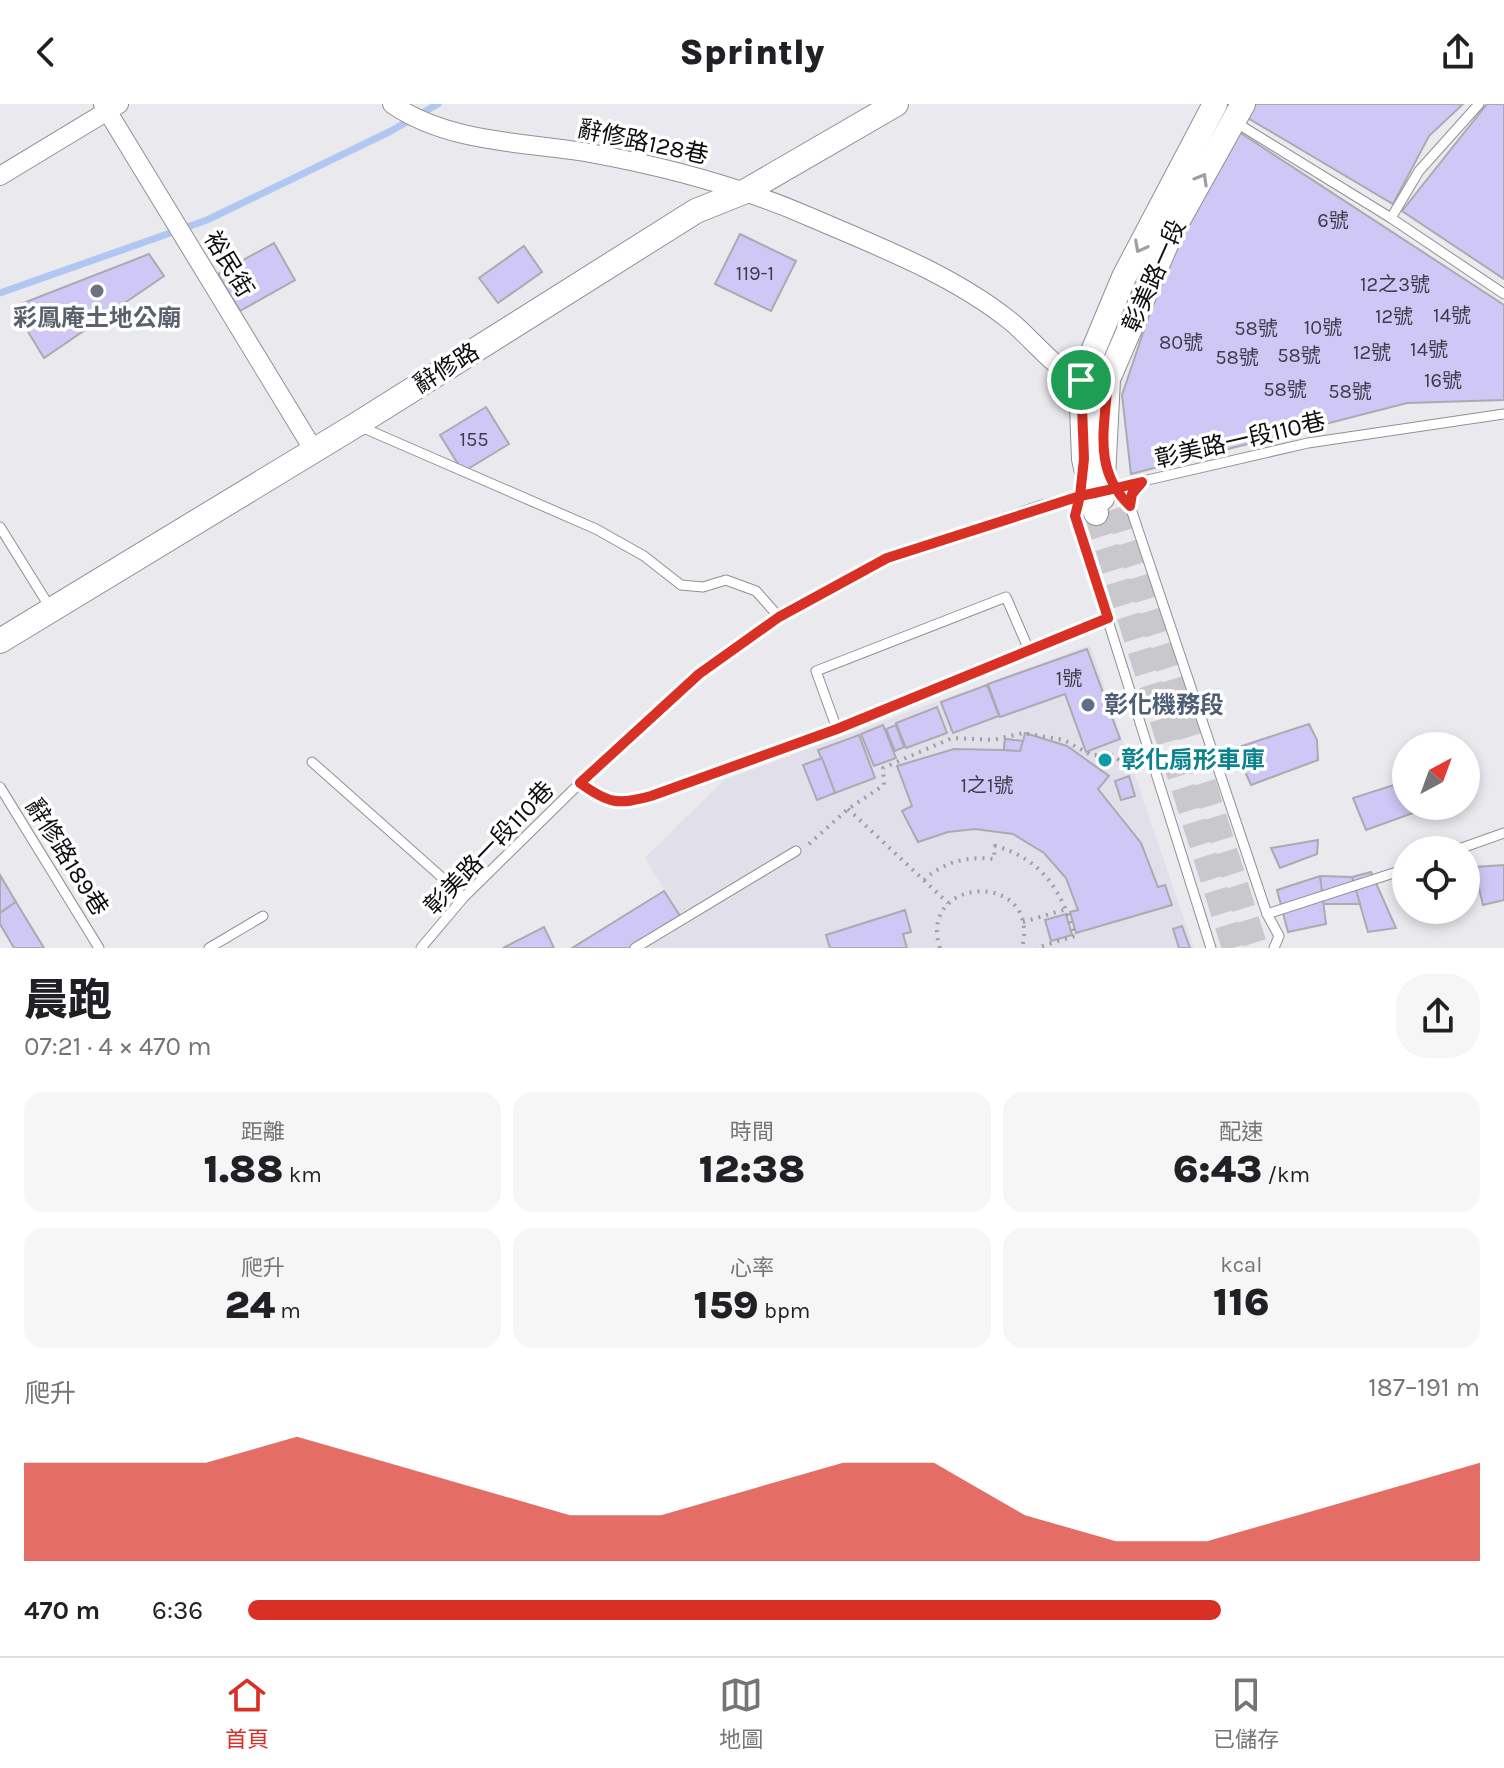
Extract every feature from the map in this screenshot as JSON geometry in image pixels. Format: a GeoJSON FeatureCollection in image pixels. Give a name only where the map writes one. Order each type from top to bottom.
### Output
{"type":"FeatureCollection","features":[{"type":"Feature","properties":{"kind":"street","name":"辭修路128巷"},"geometry":{"type":"LineString","coordinates":[[392,104],[406,114],[496,142],[586,153],[674,169],[746,191],[896,256],[971,293],[1081,380]]}},
{"type":"Feature","properties":{"kind":"street","name":"辭修路"},"geometry":{"type":"LineString","coordinates":[[0,641],[356,425],[696,211],[746,191],[896,104]]}},
{"type":"Feature","properties":{"kind":"street","name":"彰美路一段"},"geometry":{"type":"LineString","coordinates":[[1096,504],[1094,459],[1081,380],[1124,277],[1215,104]]}},
{"type":"Feature","properties":{"kind":"street"},"geometry":{"type":"LineString","coordinates":[[0,176],[110,106]]}},
{"type":"Feature","properties":{"kind":"street","name":"裕民街"},"geometry":{"type":"LineString","coordinates":[[110,106],[313,449]]}},
{"type":"Feature","properties":{"kind":"street","name":"彰美路一段"},"geometry":{"type":"LineString","coordinates":[[1096,504],[1094,459],[1108,379],[1171,233],[1239,113]]}},
{"type":"Feature","properties":{"kind":"street"},"geometry":{"type":"LineString","coordinates":[[1081,380],[1108,379]]}},
{"type":"Feature","properties":{"kind":"lane"},"geometry":{"type":"LineString","coordinates":[[1391,218],[1419,171],[1479,104]]}},
{"type":"Feature","properties":{"kind":"lane"},"geometry":{"type":"LineString","coordinates":[[1239,113],[1504,294]]}},
{"type":"Feature","properties":{"kind":"lane","name":"彰美路一段110巷"},"geometry":{"type":"LineString","coordinates":[[424,946],[464,897],[580,783],[699,674],[779,617],[887,558],[1096,504],[1142,482],[1308,443],[1504,414]]}},
{"type":"Feature","properties":{"kind":"lane"},"geometry":{"type":"LineString","coordinates":[[356,425],[596,529],[644,556],[681,585],[703,587],[726,580],[756,591],[779,617]]}},
{"type":"Feature","properties":{"kind":"lane"},"geometry":{"type":"LineString","coordinates":[[1096,504],[1132,494],[1142,482]]}},
{"type":"Feature","properties":{"kind":"lane"},"geometry":{"type":"LineString","coordinates":[[1096,504],[1108,618],[1148,756],[1211,948]]}},
{"type":"Feature","properties":{"kind":"lane"},"geometry":{"type":"LineString","coordinates":[[1096,504],[1267,914],[1279,936],[1274,948]]}},
{"type":"Feature","properties":{"kind":"lane"},"geometry":{"type":"LineString","coordinates":[[0,527],[51,609]]}},
{"type":"Feature","properties":{"kind":"lane"},"geometry":{"type":"LineString","coordinates":[[837,729],[816,671],[1006,597],[1029,650]]}},
{"type":"Feature","properties":{"kind":"lane"},"geometry":{"type":"LineString","coordinates":[[580,783],[599,797],[621,804],[837,729],[1108,618]]}},
{"type":"Feature","properties":{"kind":"lane"},"geometry":{"type":"LineString","coordinates":[[312,762],[464,897]]}},
{"type":"Feature","properties":{"kind":"lane","name":"辭修路189巷"},"geometry":{"type":"LineString","coordinates":[[0,787],[99,948]]}},
{"type":"Feature","properties":{"kind":"lane"},"geometry":{"type":"LineString","coordinates":[[1480,842],[1504,833]]}},
{"type":"Feature","properties":{"kind":"lane"},"geometry":{"type":"LineString","coordinates":[[635,948],[796,851]]}},
{"type":"Feature","properties":{"kind":"lane"},"geometry":{"type":"LineString","coordinates":[[1267,914],[1392,874]]}},
{"type":"Feature","properties":{"kind":"lane"},"geometry":{"type":"LineString","coordinates":[[209,948],[263,916]]}},
{"type":"Feature","properties":{"kind":"path"},"geometry":{"type":"LineString","coordinates":[[796,851],[815,840],[848,809],[884,785],[883,768],[952,738],[993,740],[1033,733],[1064,740],[1091,755],[1113,755],[1124,764],[1148,756]]}},
{"type":"Feature","properties":{"kind":"path"},"geometry":{"type":"LineString","coordinates":[[848,809],[949,904]]}},
{"type":"Feature","properties":{"kind":"path"},"geometry":{"type":"LineString","coordinates":[[924,880],[934,871],[958,860],[994,859],[995,846],[1013,851],[1036,865],[1055,885],[1067,909],[1075,936],[1036,948]]}},
{"type":"Feature","properties":{"kind":"path"},"geometry":{"type":"LineString","coordinates":[[940,948],[937,927],[949,904],[961,895],[987,890],[1012,903],[1023,922],[1022,948]]}},
{"type":"Feature","properties":{"kind":"path"},"geometry":{"type":"LineString","coordinates":[[1023,922],[1067,909]]}},
{"type":"Feature","properties":{"kind":"shaded area"},"geometry":{"type":"Polygon","coordinates":[[[1090,645],[1194,948],[611,948],[676,909],[645,858],[724,780],[1090,645]]]}},
{"type":"Feature","properties":{"kind":"building"},"geometry":{"type":"Polygon","coordinates":[[[1252,104],[1463,104],[1429,136],[1393,204],[1246,117],[1252,104]]]}},
{"type":"Feature","properties":{"kind":"building"},"geometry":{"type":"Polygon","coordinates":[[[1487,104],[1504,104],[1504,279],[1402,211],[1487,104]]]}},
{"type":"Feature","properties":{"kind":"building"},"geometry":{"type":"Polygon","coordinates":[[[1239,132],[1504,305],[1504,400],[1407,403],[1131,474],[1122,395],[1163,274],[1239,132]]]}},
{"type":"Feature","properties":{"kind":"building"},"geometry":{"type":"Polygon","coordinates":[[[740,234],[796,261],[771,311],[715,284],[740,234]]]}},
{"type":"Feature","properties":{"kind":"building"},"geometry":{"type":"Polygon","coordinates":[[[274,243],[295,280],[240,311],[218,274],[274,243]]]}},
{"type":"Feature","properties":{"kind":"building"},"geometry":{"type":"Polygon","coordinates":[[[524,246],[542,272],[498,303],[479,278],[524,246]]]}},
{"type":"Feature","properties":{"kind":"building","name":"彩鳳庵土地公廟"},"geometry":{"type":"Polygon","coordinates":[[[149,254],[164,276],[44,358],[13,307],[149,254]]]}},
{"type":"Feature","properties":{"kind":"building"},"geometry":{"type":"Polygon","coordinates":[[[486,407],[509,444],[463,472],[440,435],[486,407]]]}},
{"type":"Feature","properties":{"kind":"building","name":"彰化機務段"},"geometry":{"type":"Polygon","coordinates":[[[1087,649],[1120,739],[1086,752],[1065,694],[1000,717],[988,684],[1087,649]]]}},
{"type":"Feature","properties":{"kind":"building"},"geometry":{"type":"Polygon","coordinates":[[[987,685],[999,716],[953,733],[941,702],[987,685]]]}},
{"type":"Feature","properties":{"kind":"building"},"geometry":{"type":"Polygon","coordinates":[[[937,707],[947,733],[906,748],[896,723],[937,707]]]}},
{"type":"Feature","properties":{"kind":"building"},"geometry":{"type":"Polygon","coordinates":[[[1309,724],[1317,740],[1318,760],[1251,785],[1241,763],[1242,746],[1309,724]]]}},
{"type":"Feature","properties":{"kind":"building"},"geometry":{"type":"Polygon","coordinates":[[[883,725],[896,758],[874,766],[861,734],[883,725]]]}},
{"type":"Feature","properties":{"kind":"building"},"geometry":{"type":"Polygon","coordinates":[[[896,725],[904,747],[895,751],[886,729],[896,725]]]}},
{"type":"Feature","properties":{"kind":"building","name":"彰化扇形車庫"},"geometry":{"type":"Polygon","coordinates":[[[1025,733],[1067,746],[1109,776],[1098,789],[1141,843],[1158,887],[1165,885],[1172,905],[1076,933],[1070,912],[1078,910],[1066,878],[1044,853],[1013,834],[975,829],[948,832],[918,842],[902,811],[912,806],[897,766],[954,749],[1004,750],[1005,739],[1023,741],[1025,733]]]}},
{"type":"Feature","properties":{"kind":"building"},"geometry":{"type":"Polygon","coordinates":[[[859,735],[875,778],[835,793],[818,750],[859,735]]]}},
{"type":"Feature","properties":{"kind":"building"},"geometry":{"type":"Polygon","coordinates":[[[1005,739],[1023,741],[1020,751],[1004,750],[1005,739]]]}},
{"type":"Feature","properties":{"kind":"building"},"geometry":{"type":"Polygon","coordinates":[[[822,758],[835,793],[817,800],[803,765],[822,758]]]}},
{"type":"Feature","properties":{"kind":"building"},"geometry":{"type":"Polygon","coordinates":[[[1129,776],[1135,796],[1121,800],[1115,781],[1129,776]]]}},
{"type":"Feature","properties":{"kind":"building"},"geometry":{"type":"Polygon","coordinates":[[[1392,786],[1394,820],[1366,830],[1353,798],[1392,786]]]}},
{"type":"Feature","properties":{"kind":"building"},"geometry":{"type":"Polygon","coordinates":[[[1318,840],[1317,854],[1280,868],[1271,848],[1318,840]]]}},
{"type":"Feature","properties":{"kind":"building"},"geometry":{"type":"Polygon","coordinates":[[[1504,865],[1504,900],[1483,905],[1480,867],[1504,865]]]}},
{"type":"Feature","properties":{"kind":"building"},"geometry":{"type":"Polygon","coordinates":[[[1371,872],[1396,928],[1368,932],[1352,877],[1371,872]]]}},
{"type":"Feature","properties":{"kind":"building"},"geometry":{"type":"Polygon","coordinates":[[[0,875],[16,902],[0,913],[0,875]]]}},
{"type":"Feature","properties":{"kind":"building"},"geometry":{"type":"Polygon","coordinates":[[[1320,876],[1352,877],[1360,904],[1323,904],[1320,876]]]}},
{"type":"Feature","properties":{"kind":"building"},"geometry":{"type":"Polygon","coordinates":[[[1320,876],[1326,924],[1288,932],[1277,890],[1320,876]]]}},
{"type":"Feature","properties":{"kind":"building"},"geometry":{"type":"Polygon","coordinates":[[[664,891],[682,919],[635,948],[572,948],[664,891]]]}},
{"type":"Feature","properties":{"kind":"building"},"geometry":{"type":"Polygon","coordinates":[[[16,902],[44,948],[14,948],[0,924],[0,913],[16,902]]]}},
{"type":"Feature","properties":{"kind":"building"},"geometry":{"type":"Polygon","coordinates":[[[905,910],[911,932],[903,934],[907,948],[830,948],[826,935],[905,910]]]}},
{"type":"Feature","properties":{"kind":"building"},"geometry":{"type":"Polygon","coordinates":[[[1066,914],[1072,935],[1051,941],[1045,920],[1066,914]]]}},
{"type":"Feature","properties":{"kind":"building"},"geometry":{"type":"Polygon","coordinates":[[[1182,926],[1190,948],[1179,948],[1173,929],[1182,926]]]}},
{"type":"Feature","properties":{"kind":"building"},"geometry":{"type":"Polygon","coordinates":[[[544,927],[554,948],[503,948],[544,927]]]}},
{"type":"Feature","properties":{"kind":"waterway"},"geometry":{"type":"LineString","coordinates":[[0,293],[207,220],[391,131],[438,104]]}},
{"type":"Feature","properties":{"kind":"tunnel"},"geometry":{"type":"LineString","coordinates":[[1117,508],[1256,948]]}},
{"type":"Feature","properties":{"kind":"tunnel"},"geometry":{"type":"LineString","coordinates":[[1096,513],[1234,948]]}},
{"type":"Feature","properties":{"kind":"place","name":"彩鳳庵土地公廟"},"geometry":{"type":"Point","coordinates":[97,291]}},
{"type":"Feature","properties":{"kind":"place","name":"彰化機務段"},"geometry":{"type":"Point","coordinates":[1088,705]}},
{"type":"Feature","properties":{"kind":"place","name":"彰化扇形車庫"},"geometry":{"type":"Point","coordinates":[1105,760]}},
{"type":"Feature","properties":{"kind":"route"},"geometry":{"type":"LineString","coordinates":[[1081,380],[1080,420],[1084,459],[1080,496],[1042,505],[887,558],[779,617],[699,674],[580,783],[599,797],[621,804],[651,796],[837,729],[1108,618],[1075,516],[1080,496],[1100,491],[1113,489],[1142,482],[1132,494],[1130,506],[1113,489],[1103,459],[1108,379],[1081,380]]}}]}
